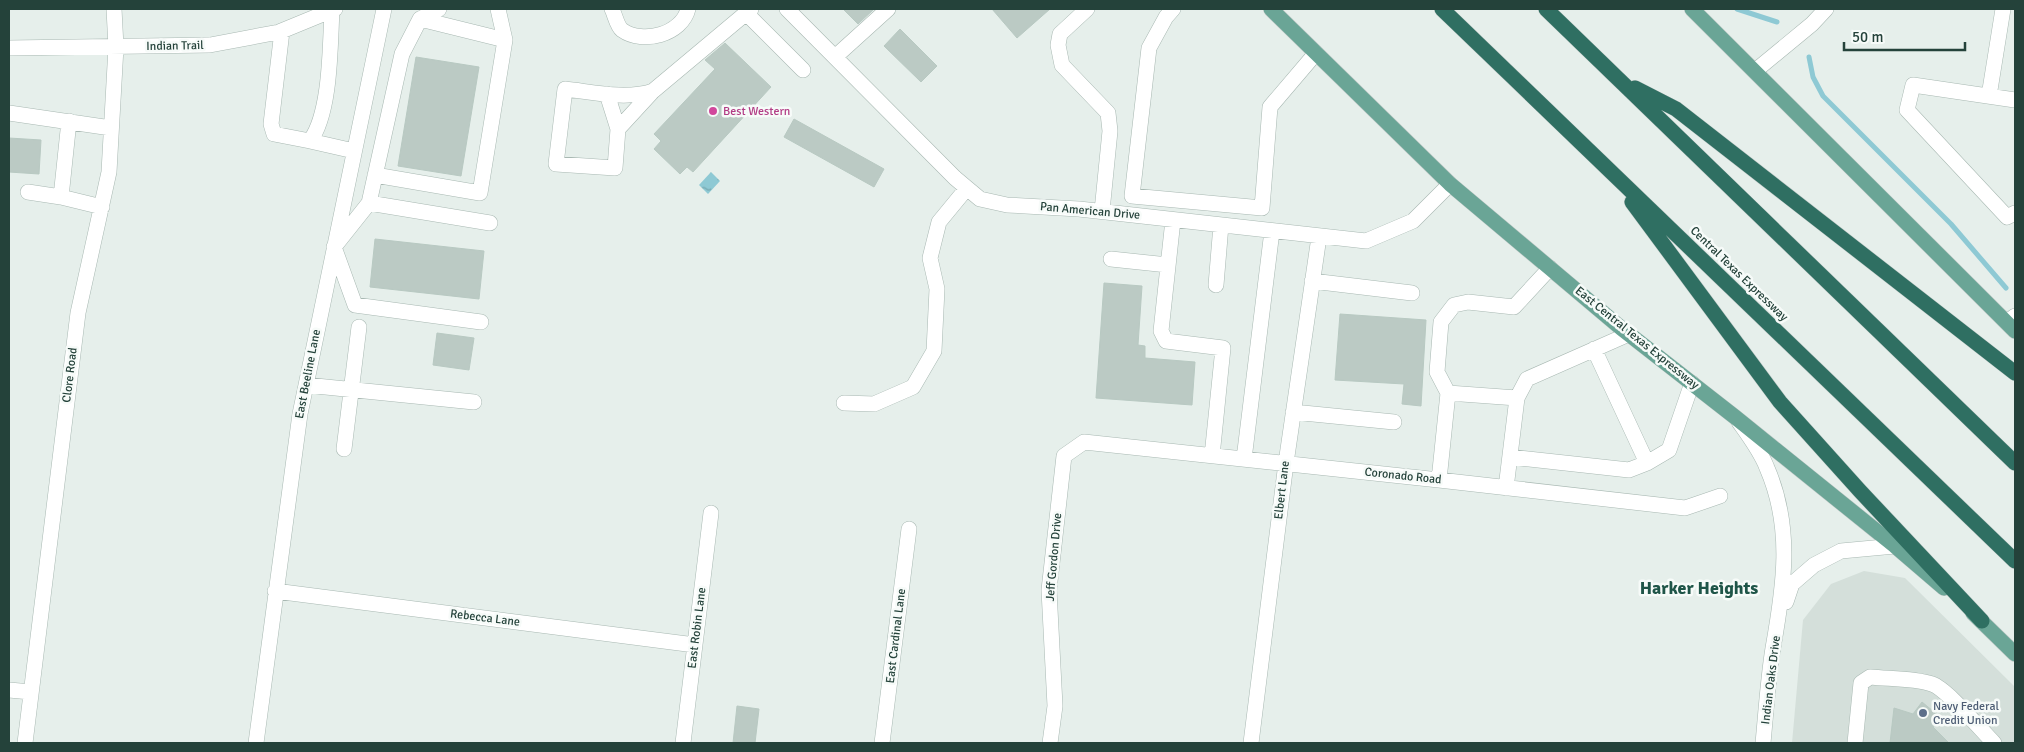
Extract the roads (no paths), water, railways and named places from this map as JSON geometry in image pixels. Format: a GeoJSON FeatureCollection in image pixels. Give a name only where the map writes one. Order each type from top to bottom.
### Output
{"type":"FeatureCollection","features":[{"type":"Feature","properties":{"kind":"highway","name":"Central Texas Expressway"},"geometry":{"type":"LineString","coordinates":[[1442,9],[2015,561]]}},
{"type":"Feature","properties":{"kind":"highway"},"geometry":{"type":"LineString","coordinates":[[1546,9],[2015,464]]}},
{"type":"Feature","properties":{"kind":"highway"},"geometry":{"type":"LineString","coordinates":[[1621,81],[1676,109],[2015,373]]}},
{"type":"Feature","properties":{"kind":"highway"},"geometry":{"type":"LineString","coordinates":[[1606,166],[1780,402],[1860,492],[1982,620]]}},
{"type":"Feature","properties":{"kind":"main road","name":"East Central Texas Expressway"},"geometry":{"type":"LineString","coordinates":[[1271,9],[1450,184],[1629,334],[1895,546],[1982,620],[2015,654]]}},
{"type":"Feature","properties":{"kind":"main road"},"geometry":{"type":"LineString","coordinates":[[1692,9],[2012,323]]}},
{"type":"Feature","properties":{"kind":"street","name":"Clore Road"},"geometry":{"type":"LineString","coordinates":[[25,743],[78,313],[110,172],[116,47],[114,9]]}},
{"type":"Feature","properties":{"kind":"street","name":"Indian Trail"},"geometry":{"type":"LineString","coordinates":[[9,48],[210,46],[282,31],[307,14],[333,9]]}},
{"type":"Feature","properties":{"kind":"street"},"geometry":{"type":"LineString","coordinates":[[310,141],[317,131],[326,90],[333,9]]}},
{"type":"Feature","properties":{"kind":"street","name":"East Beeline Lane"},"geometry":{"type":"LineString","coordinates":[[256,743],[275,591],[306,385],[384,9]]}},
{"type":"Feature","properties":{"kind":"street"},"geometry":{"type":"LineString","coordinates":[[438,9],[420,18],[402,54],[369,203],[334,247],[355,305],[481,322]]}},
{"type":"Feature","properties":{"kind":"street"},"geometry":{"type":"LineString","coordinates":[[375,175],[480,193],[505,40],[498,9]]}},
{"type":"Feature","properties":{"kind":"street"},"geometry":{"type":"LineString","coordinates":[[612,9],[620,29],[630,34],[651,36],[665,33],[677,26],[686,16],[688,9]]}},
{"type":"Feature","properties":{"kind":"street"},"geometry":{"type":"LineString","coordinates":[[835,57],[888,9]]}},
{"type":"Feature","properties":{"kind":"street"},"geometry":{"type":"LineString","coordinates":[[1087,9],[1060,34],[1058,46],[1062,64],[1108,113],[1110,130],[1102,211]]}},
{"type":"Feature","properties":{"kind":"street"},"geometry":{"type":"LineString","coordinates":[[1173,9],[1166,17],[1149,48],[1132,196],[1262,208],[1270,107],[1316,53]]}},
{"type":"Feature","properties":{"kind":"street"},"geometry":{"type":"LineString","coordinates":[[1755,71],[1812,24],[1826,9]]}},
{"type":"Feature","properties":{"kind":"street"},"geometry":{"type":"LineString","coordinates":[[1989,96],[2003,9]]}},
{"type":"Feature","properties":{"kind":"street"},"geometry":{"type":"LineString","coordinates":[[618,129],[653,91],[749,11],[803,70]]}},
{"type":"Feature","properties":{"kind":"street","name":"Pan American Drive"},"geometry":{"type":"LineString","coordinates":[[793,11],[835,57],[955,178],[980,199],[1007,205],[1102,211],[1366,241],[1413,221],[1450,184]]}},
{"type":"Feature","properties":{"kind":"street"},"geometry":{"type":"LineString","coordinates":[[420,18],[505,40]]}},
{"type":"Feature","properties":{"kind":"street"},"geometry":{"type":"LineString","coordinates":[[282,31],[272,124],[274,134],[354,151]]}},
{"type":"Feature","properties":{"kind":"street"},"geometry":{"type":"LineString","coordinates":[[2015,100],[1913,85],[1907,110],[2007,217],[2015,213]]}},
{"type":"Feature","properties":{"kind":"street"},"geometry":{"type":"LineString","coordinates":[[607,94],[618,129],[615,168],[556,164],[565,89],[607,94],[645,94],[653,91]]}},
{"type":"Feature","properties":{"kind":"street"},"geometry":{"type":"LineString","coordinates":[[365,100],[390,105]]}},
{"type":"Feature","properties":{"kind":"street"},"geometry":{"type":"LineString","coordinates":[[9,114],[111,128]]}},
{"type":"Feature","properties":{"kind":"street"},"geometry":{"type":"LineString","coordinates":[[61,197],[70,122]]}},
{"type":"Feature","properties":{"kind":"street"},"geometry":{"type":"LineString","coordinates":[[844,403],[874,404],[913,387],[930,358],[934,351],[937,289],[930,258],[939,222],[967,188]]}},
{"type":"Feature","properties":{"kind":"street"},"geometry":{"type":"LineString","coordinates":[[28,192],[61,197],[102,207]]}},
{"type":"Feature","properties":{"kind":"street"},"geometry":{"type":"LineString","coordinates":[[369,203],[490,223]]}},
{"type":"Feature","properties":{"kind":"street"},"geometry":{"type":"LineString","coordinates":[[1173,220],[1161,331],[1166,341],[1223,348],[1212,456]]}},
{"type":"Feature","properties":{"kind":"street"},"geometry":{"type":"LineString","coordinates":[[1216,285],[1221,225]]}},
{"type":"Feature","properties":{"kind":"street"},"geometry":{"type":"LineString","coordinates":[[1244,459],[1272,231]]}},
{"type":"Feature","properties":{"kind":"street","name":"Elbert Lane"},"geometry":{"type":"LineString","coordinates":[[1251,743],[1286,463],[1319,237]]}},
{"type":"Feature","properties":{"kind":"street"},"geometry":{"type":"LineString","coordinates":[[1111,259],[1168,265]]}},
{"type":"Feature","properties":{"kind":"street"},"geometry":{"type":"LineString","coordinates":[[1439,480],[1448,393],[1437,372],[1441,322],[1454,305],[1468,302],[1514,306],[1550,268]]}},
{"type":"Feature","properties":{"kind":"street"},"geometry":{"type":"LineString","coordinates":[[1312,281],[1412,293]]}},
{"type":"Feature","properties":{"kind":"street"},"geometry":{"type":"LineString","coordinates":[[344,449],[359,327]]}},
{"type":"Feature","properties":{"kind":"street"},"geometry":{"type":"LineString","coordinates":[[1506,488],[1517,398],[1527,379],[1629,334]]}},
{"type":"Feature","properties":{"kind":"street"},"geometry":{"type":"LineString","coordinates":[[1594,350],[1647,463]]}},
{"type":"Feature","properties":{"kind":"street"},"geometry":{"type":"LineString","coordinates":[[1510,457],[1628,470],[1647,463],[1669,450],[1692,383]]}},
{"type":"Feature","properties":{"kind":"street"},"geometry":{"type":"LineString","coordinates":[[306,385],[474,402]]}},
{"type":"Feature","properties":{"kind":"street"},"geometry":{"type":"LineString","coordinates":[[1448,393],[1517,398]]}},
{"type":"Feature","properties":{"kind":"street"},"geometry":{"type":"LineString","coordinates":[[1293,412],[1394,422]]}},
{"type":"Feature","properties":{"kind":"street"},"geometry":{"type":"LineString","coordinates":[[1735,417],[1767,466],[1780,512],[1785,540],[1780,617]]}},
{"type":"Feature","properties":{"kind":"street","name":"Coronado Road"},"geometry":{"type":"LineString","coordinates":[[1084,442],[1685,508],[1720,496]]}},
{"type":"Feature","properties":{"kind":"street","name":"Jeff Gordon Drive"},"geometry":{"type":"LineString","coordinates":[[1050,743],[1055,706],[1049,590],[1064,456],[1084,442]]}},
{"type":"Feature","properties":{"kind":"street","name":"East Robin Lane"},"geometry":{"type":"LineString","coordinates":[[683,743],[712,513]]}},
{"type":"Feature","properties":{"kind":"street","name":"East Cardinal Lane"},"geometry":{"type":"LineString","coordinates":[[882,743],[910,529]]}},
{"type":"Feature","properties":{"kind":"street"},"geometry":{"type":"LineString","coordinates":[[1780,617],[1792,584],[1814,565],[1841,551],[1895,546]]}},
{"type":"Feature","properties":{"kind":"street","name":"Rebecca Lane"},"geometry":{"type":"LineString","coordinates":[[275,591],[695,645]]}},
{"type":"Feature","properties":{"kind":"street","name":"Indian Oaks Drive"},"geometry":{"type":"LineString","coordinates":[[1763,743],[1773,649],[1780,617]]}},
{"type":"Feature","properties":{"kind":"street"},"geometry":{"type":"LineString","coordinates":[[1855,743],[1861,683],[1870,677],[1934,684],[1994,743]]}},
{"type":"Feature","properties":{"kind":"street"},"geometry":{"type":"LineString","coordinates":[[9,690],[31,692]]}},
{"type":"Feature","properties":{"kind":"water"},"geometry":{"type":"Polygon","coordinates":[[[711,172],[720,181],[708,194],[699,185],[711,172]]]}},
{"type":"Feature","properties":{"kind":"waterway"},"geometry":{"type":"LineString","coordinates":[[1737,9],[1777,22]]}},
{"type":"Feature","properties":{"kind":"waterway"},"geometry":{"type":"LineString","coordinates":[[1809,57],[1813,77],[1823,96],[1951,224],[2006,288]]}},
{"type":"Feature","properties":{"kind":"place","name":"Best Western"},"geometry":{"type":"Point","coordinates":[713,111]}},
{"type":"Feature","properties":{"kind":"place","name":"Navy Federal Credit Union"},"geometry":{"type":"Point","coordinates":[1923,713]}},
{"type":"Feature","properties":{"kind":"district","name":"Harker Heights"},"geometry":{"type":"Point","coordinates":[1699,588]}}]}
